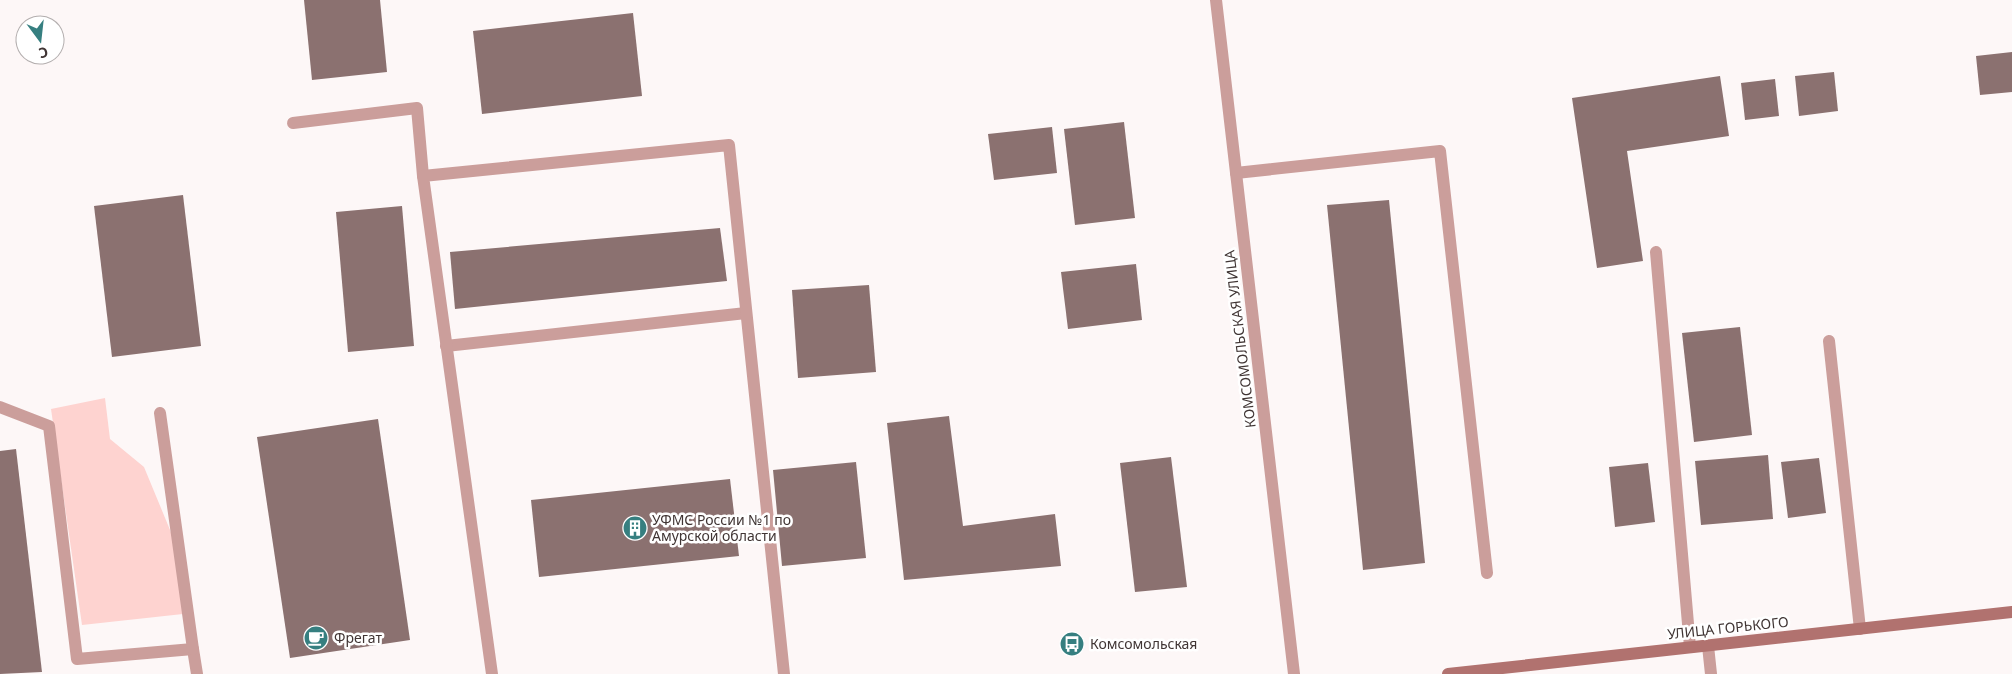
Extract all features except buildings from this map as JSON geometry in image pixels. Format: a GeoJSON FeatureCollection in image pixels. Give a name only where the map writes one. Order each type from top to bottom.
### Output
{"type":"FeatureCollection","features":[{"type":"Feature","properties":{"kind":"main road","name":"УЛИЦА ГОРЬКОГО"},"geometry":{"type":"LineString","coordinates":[[1448,674],[2012,612]]}},
{"type":"Feature","properties":{"kind":"street","name":"КОМСОМОЛЬСКАЯ УЛИЦА"},"geometry":{"type":"LineString","coordinates":[[1216,0],[1294,674]]}},
{"type":"Feature","properties":{"kind":"street"},"geometry":{"type":"LineString","coordinates":[[293,123],[417,108],[423,176],[492,674]]}},
{"type":"Feature","properties":{"kind":"street"},"geometry":{"type":"LineString","coordinates":[[423,176],[729,145],[784,674]]}},
{"type":"Feature","properties":{"kind":"street"},"geometry":{"type":"LineString","coordinates":[[1236,173],[1440,151],[1488,572]]}},
{"type":"Feature","properties":{"kind":"street"},"geometry":{"type":"LineString","coordinates":[[1656,252],[1690,648]]}},
{"type":"Feature","properties":{"kind":"street"},"geometry":{"type":"LineString","coordinates":[[446,346],[746,313]]}},
{"type":"Feature","properties":{"kind":"street"},"geometry":{"type":"LineString","coordinates":[[1829,341],[1860,629]]}},
{"type":"Feature","properties":{"kind":"street"},"geometry":{"type":"LineString","coordinates":[[0,407],[50,426],[77,659],[193,649]]}},
{"type":"Feature","properties":{"kind":"street"},"geometry":{"type":"LineString","coordinates":[[160,413],[197,674]]}},
{"type":"Feature","properties":{"kind":"street"},"geometry":{"type":"LineString","coordinates":[[1708,646],[1711,674]]}},
{"type":"Feature","properties":{"kind":"shaded area"},"geometry":{"type":"Polygon","coordinates":[[[105,398],[110,439],[144,467],[175,542],[183,614],[82,625],[51,409],[105,398]]]}},
{"type":"Feature","properties":{"kind":"place","name":"УФМС России №1 по Амурской области"},"geometry":{"type":"Point","coordinates":[635,528]}},
{"type":"Feature","properties":{"kind":"place","name":"Фрегат"},"geometry":{"type":"Point","coordinates":[316,638]}},
{"type":"Feature","properties":{"kind":"place","name":"Комсомольская"},"geometry":{"type":"Point","coordinates":[1072,644]}}]}
